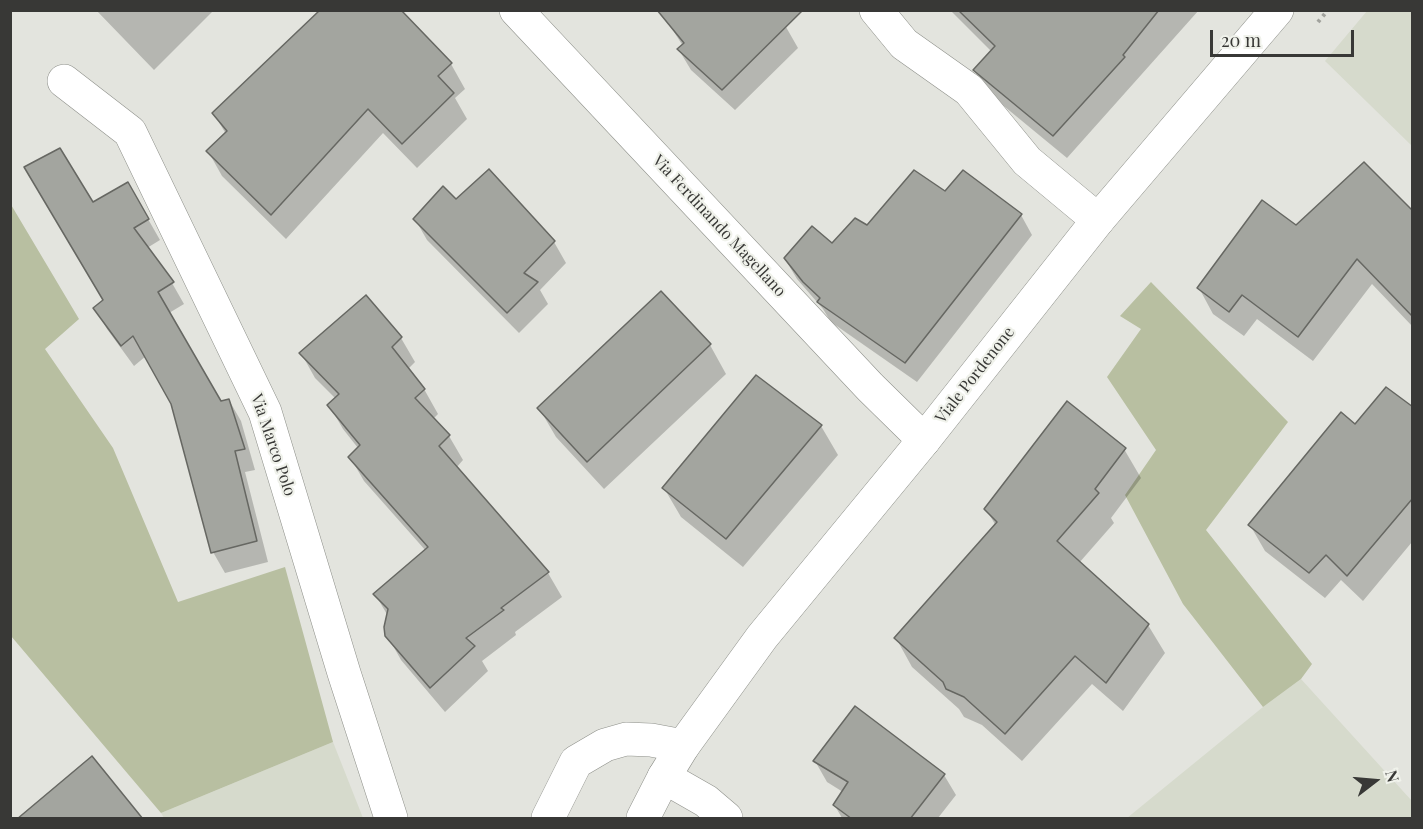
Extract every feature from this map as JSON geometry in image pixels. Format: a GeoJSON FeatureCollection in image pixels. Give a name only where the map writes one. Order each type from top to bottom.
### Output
{"type":"FeatureCollection","features":[{"type":"Feature","properties":{"kind":"street","name":"Via Ferdinando Magellano"},"geometry":{"type":"LineString","coordinates":[[516,10],[870,387],[924,440]]}},
{"type":"Feature","properties":{"kind":"street"},"geometry":{"type":"LineString","coordinates":[[876,10],[904,44],[969,90],[1028,161],[1098,220]]}},
{"type":"Feature","properties":{"kind":"street","name":"Viale Pordenone"},"geometry":{"type":"LineString","coordinates":[[643,819],[683,746],[762,637],[924,440],[1098,220],[1277,10]]}},
{"type":"Feature","properties":{"kind":"street","name":"Via Marco Polo"},"geometry":{"type":"LineString","coordinates":[[64,81],[130,132],[265,412],[391,819]]}},
{"type":"Feature","properties":{"kind":"street"},"geometry":{"type":"LineString","coordinates":[[548,819],[576,762],[605,745],[626,739],[651,740],[683,746]]}},
{"type":"Feature","properties":{"kind":"street"},"geometry":{"type":"LineString","coordinates":[[664,777],[706,801],[726,819]]}},
{"type":"Feature","properties":{"kind":"shaded area"},"geometry":{"type":"Polygon","coordinates":[[[1367,11],[1412,11],[1412,146],[1325,61],[1367,11]]]}},
{"type":"Feature","properties":{"kind":"shaded area"},"geometry":{"type":"Polygon","coordinates":[[[1301,679],[1412,801],[1412,818],[1127,818],[1263,707],[1301,679]]]}},
{"type":"Feature","properties":{"kind":"shaded area"},"geometry":{"type":"Polygon","coordinates":[[[333,742],[363,818],[164,818],[161,813],[333,742]]]}},
{"type":"Feature","properties":{"kind":"green space"},"geometry":{"type":"Polygon","coordinates":[[[10,203],[79,319],[45,349],[113,448],[178,602],[285,567],[333,742],[161,813],[11,636],[10,203]]]}},
{"type":"Feature","properties":{"kind":"green space"},"geometry":{"type":"Polygon","coordinates":[[[1151,282],[1288,422],[1206,530],[1312,664],[1301,679],[1263,707],[1183,604],[1125,495],[1156,450],[1107,377],[1141,329],[1120,316],[1151,282]]]}},
{"type":"Feature","properties":{"kind":"building"},"geometry":{"type":"Polygon","coordinates":[[[320,10],[401,10],[452,63],[438,76],[454,93],[402,144],[368,109],[271,215],[206,151],[227,131],[212,113],[320,10]]]}},
{"type":"Feature","properties":{"kind":"building"},"geometry":{"type":"Polygon","coordinates":[[[657,10],[803,10],[722,90],[677,49],[684,43],[657,10]]]}},
{"type":"Feature","properties":{"kind":"building"},"geometry":{"type":"Polygon","coordinates":[[[958,10],[1159,10],[1123,55],[1125,57],[1053,136],[973,70],[995,46],[958,10]]]}},
{"type":"Feature","properties":{"kind":"building"},"geometry":{"type":"Polygon","coordinates":[[[60,148],[93,202],[128,182],[149,219],[134,228],[174,282],[158,292],[221,401],[229,399],[245,449],[235,451],[257,541],[211,553],[171,404],[133,336],[121,346],[93,308],[103,300],[24,167],[60,148]]]}},
{"type":"Feature","properties":{"kind":"building"},"geometry":{"type":"Polygon","coordinates":[[[1364,162],[1413,211],[1413,317],[1357,259],[1298,337],[1242,295],[1229,312],[1197,288],[1262,200],[1296,225],[1364,162]]]}},
{"type":"Feature","properties":{"kind":"building"},"geometry":{"type":"Polygon","coordinates":[[[489,169],[555,241],[524,273],[538,282],[507,313],[413,219],[443,186],[456,199],[489,169]]]}},
{"type":"Feature","properties":{"kind":"building"},"geometry":{"type":"Polygon","coordinates":[[[914,170],[945,191],[963,170],[1022,214],[905,363],[817,302],[820,298],[803,282],[784,258],[812,226],[832,243],[855,218],[867,225],[914,170]]]}},
{"type":"Feature","properties":{"kind":"building"},"geometry":{"type":"Polygon","coordinates":[[[661,291],[711,344],[587,462],[537,408],[661,291]]]}},
{"type":"Feature","properties":{"kind":"building"},"geometry":{"type":"Polygon","coordinates":[[[366,295],[402,337],[392,347],[425,389],[415,398],[450,435],[439,446],[549,572],[466,638],[475,646],[430,688],[385,636],[384,627],[388,609],[373,594],[428,547],[348,457],[360,445],[327,405],[339,394],[299,353],[366,295]]]}},
{"type":"Feature","properties":{"kind":"building"},"geometry":{"type":"Polygon","coordinates":[[[756,375],[822,425],[726,539],[662,488],[756,375]]]}},
{"type":"Feature","properties":{"kind":"building"},"geometry":{"type":"Polygon","coordinates":[[[1386,387],[1413,407],[1413,498],[1347,576],[1326,555],[1309,573],[1248,525],[1341,412],[1355,424],[1386,387]]]}},
{"type":"Feature","properties":{"kind":"building"},"geometry":{"type":"Polygon","coordinates":[[[1067,401],[1126,448],[1095,489],[1099,493],[1057,541],[1149,624],[1106,683],[1075,656],[1005,734],[964,697],[946,689],[943,682],[894,638],[997,522],[984,509],[1067,401]]]}},
{"type":"Feature","properties":{"kind":"building"},"geometry":{"type":"Polygon","coordinates":[[[855,706],[945,774],[910,819],[852,819],[833,805],[848,782],[813,761],[855,706]]]}},
{"type":"Feature","properties":{"kind":"building"},"geometry":{"type":"Polygon","coordinates":[[[92,756],[143,819],[17,819],[92,756]]]}}]}
